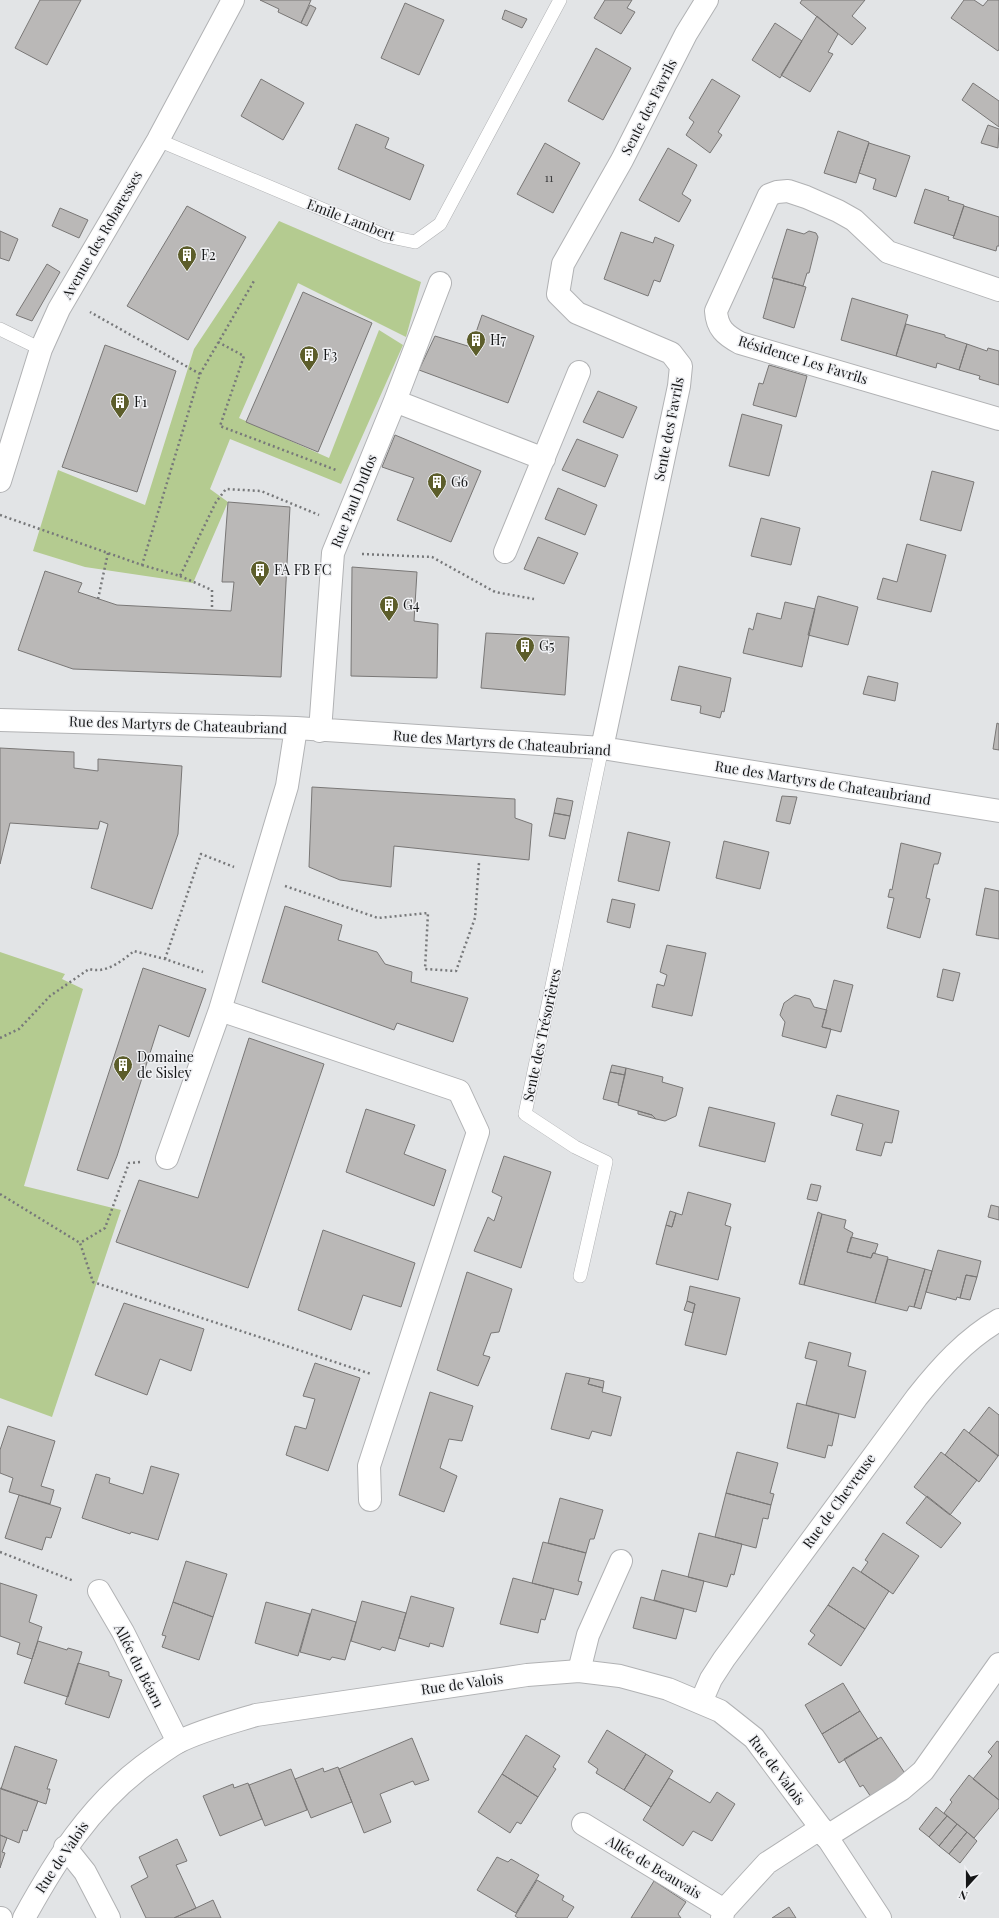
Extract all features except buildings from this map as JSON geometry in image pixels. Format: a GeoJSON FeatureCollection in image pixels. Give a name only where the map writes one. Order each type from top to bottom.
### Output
{"type":"FeatureCollection","features":[{"type":"Feature","properties":{"kind":"street","name":"Avenue des Robaresses"},"geometry":{"type":"LineString","coordinates":[[0,481],[41,350],[65,299],[158,140],[233,0]]}},
{"type":"Feature","properties":{"kind":"street","name":"Sente des Favrils"},"geometry":{"type":"LineString","coordinates":[[602,748],[679,386],[681,366],[670,353],[577,314],[558,294],[563,264],[622,160],[686,34],[707,0]]}},
{"type":"Feature","properties":{"kind":"street","name":"Résidence Les Favrils"},"geometry":{"type":"LineString","coordinates":[[999,290],[888,252],[854,220],[838,211],[788,191],[777,192],[770,195],[716,311],[717,321],[721,330],[728,337],[740,343],[999,419]]}},
{"type":"Feature","properties":{"kind":"street","name":"Rue Paul Duflos"},"geometry":{"type":"LineString","coordinates":[[320,731],[333,553],[395,401],[440,283]]}},
{"type":"Feature","properties":{"kind":"street"},"geometry":{"type":"LineString","coordinates":[[505,552],[579,372]]}},
{"type":"Feature","properties":{"kind":"street"},"geometry":{"type":"LineString","coordinates":[[395,401],[544,459]]}},
{"type":"Feature","properties":{"kind":"street","name":"Rue des Martyrs de Chateaubriand"},"geometry":{"type":"LineString","coordinates":[[0,720],[296,728],[320,731],[602,748],[999,811]]}},
{"type":"Feature","properties":{"kind":"street"},"geometry":{"type":"LineString","coordinates":[[167,1158],[220,1010],[258,877],[287,786],[296,728]]}},
{"type":"Feature","properties":{"kind":"street"},"geometry":{"type":"LineString","coordinates":[[220,1010],[459,1091],[478,1132],[369,1466],[370,1500]]}},
{"type":"Feature","properties":{"kind":"street","name":"Rue de Chevreuse"},"geometry":{"type":"LineString","coordinates":[[701,1702],[711,1679],[724,1659],[917,1397],[939,1370],[963,1345],[986,1327],[999,1320]]}},
{"type":"Feature","properties":{"kind":"street"},"geometry":{"type":"LineString","coordinates":[[579,1671],[588,1635],[621,1561]]}},
{"type":"Feature","properties":{"kind":"street","name":"Allée du Béarn"},"geometry":{"type":"LineString","coordinates":[[99,1591],[123,1632],[178,1742]]}},
{"type":"Feature","properties":{"kind":"street"},"geometry":{"type":"LineString","coordinates":[[723,1914],[767,1863],[902,1789],[923,1771],[999,1664]]}},
{"type":"Feature","properties":{"kind":"street","name":"Rue de Valois"},"geometry":{"type":"LineString","coordinates":[[24,1918],[65,1847],[85,1821],[106,1798],[136,1772],[178,1742],[214,1728],[256,1715],[527,1675],[579,1671],[620,1676],[668,1689],[701,1702],[734,1720],[754,1738],[824,1832],[880,1918]]}},
{"type":"Feature","properties":{"kind":"street","name":"Allée de Beauvais"},"geometry":{"type":"LineString","coordinates":[[583,1824],[723,1914]]}},
{"type":"Feature","properties":{"kind":"street"},"geometry":{"type":"LineString","coordinates":[[65,1847],[84,1872],[109,1918]]}},
{"type":"Feature","properties":{"kind":"lane","name":"Emile Lambert"},"geometry":{"type":"LineString","coordinates":[[158,140],[386,236],[415,242],[440,224],[560,0]]}},
{"type":"Feature","properties":{"kind":"lane"},"geometry":{"type":"LineString","coordinates":[[0,329],[41,350]]}},
{"type":"Feature","properties":{"kind":"lane","name":"Sente des Trésorières"},"geometry":{"type":"LineString","coordinates":[[580,1276],[606,1162],[575,1147],[525,1114],[602,748]]}},
{"type":"Feature","properties":{"kind":"path"},"geometry":{"type":"LineString","coordinates":[[142,565],[200,374],[254,281]]}},
{"type":"Feature","properties":{"kind":"path"},"geometry":{"type":"LineString","coordinates":[[65,299],[200,374]]}},
{"type":"Feature","properties":{"kind":"path"},"geometry":{"type":"LineString","coordinates":[[218,342],[244,356],[220,426],[362,481]]}},
{"type":"Feature","properties":{"kind":"path"},"geometry":{"type":"LineString","coordinates":[[180,576],[216,502],[226,489],[261,491],[344,525]]}},
{"type":"Feature","properties":{"kind":"path"},"geometry":{"type":"LineString","coordinates":[[0,515],[108,554],[180,576],[212,590],[212,610]]}},
{"type":"Feature","properties":{"kind":"path"},"geometry":{"type":"LineString","coordinates":[[333,553],[432,557],[495,592],[534,599]]}},
{"type":"Feature","properties":{"kind":"path"},"geometry":{"type":"LineString","coordinates":[[98,599],[108,554]]}},
{"type":"Feature","properties":{"kind":"path"},"geometry":{"type":"LineString","coordinates":[[166,959],[201,854],[258,877],[378,918],[428,913],[425,969],[456,971],[475,918],[479,863]]}},
{"type":"Feature","properties":{"kind":"path"},"geometry":{"type":"LineString","coordinates":[[0,1038],[19,1029],[50,996],[89,969],[95,971],[116,965],[134,951],[166,959],[228,981]]}},
{"type":"Feature","properties":{"kind":"path"},"geometry":{"type":"LineString","coordinates":[[80,1243],[105,1228],[129,1163],[167,1158]]}},
{"type":"Feature","properties":{"kind":"path"},"geometry":{"type":"LineString","coordinates":[[0,1194],[80,1243],[93,1282],[396,1382]]}},
{"type":"Feature","properties":{"kind":"path"},"geometry":{"type":"LineString","coordinates":[[0,1552],[99,1591]]}},
{"type":"Feature","properties":{"kind":"green space"},"geometry":{"type":"Polygon","coordinates":[[[279,221],[421,282],[406,337],[298,283],[239,418],[329,458],[379,330],[403,345],[341,484],[230,439],[210,489],[228,502],[193,583],[85,567],[33,551],[58,470],[145,505],[194,349],[279,221]]]}},
{"type":"Feature","properties":{"kind":"green space"},"geometry":{"type":"Polygon","coordinates":[[[0,952],[65,974],[62,979],[83,989],[24,1186],[121,1210],[52,1417],[0,1398],[0,952]]]}},
{"type":"Feature","properties":{"kind":"place","name":"F2"},"geometry":{"type":"Point","coordinates":[187,272]}},
{"type":"Feature","properties":{"kind":"place","name":"H7"},"geometry":{"type":"Point","coordinates":[476,357]}},
{"type":"Feature","properties":{"kind":"place","name":"F3"},"geometry":{"type":"Point","coordinates":[309,372]}},
{"type":"Feature","properties":{"kind":"place","name":"F1"},"geometry":{"type":"Point","coordinates":[120,419]}},
{"type":"Feature","properties":{"kind":"place","name":"G6"},"geometry":{"type":"Point","coordinates":[437,499]}},
{"type":"Feature","properties":{"kind":"place","name":"FA FB FC"},"geometry":{"type":"Point","coordinates":[260,587]}},
{"type":"Feature","properties":{"kind":"place","name":"G4"},"geometry":{"type":"Point","coordinates":[389,622]}},
{"type":"Feature","properties":{"kind":"place","name":"G5"},"geometry":{"type":"Point","coordinates":[525,663]}},
{"type":"Feature","properties":{"kind":"place","name":"Domaine de Sisley"},"geometry":{"type":"Point","coordinates":[123,1082]}}]}
